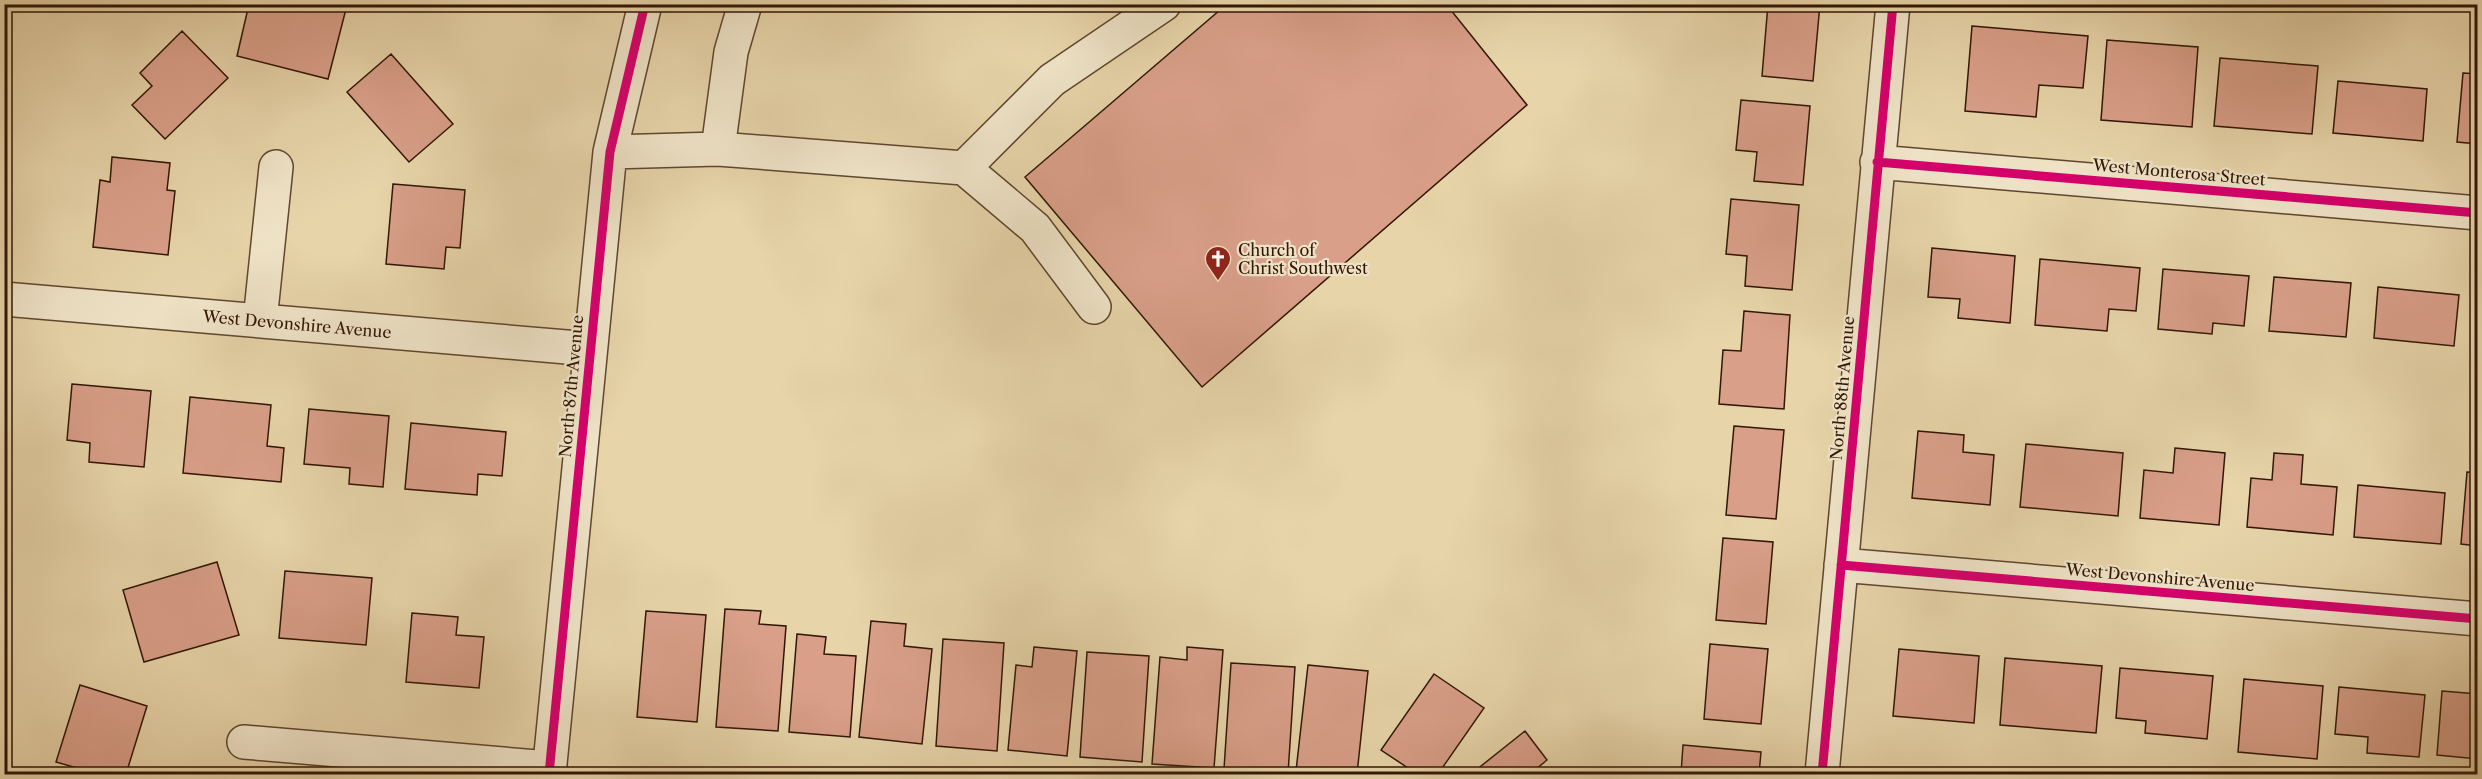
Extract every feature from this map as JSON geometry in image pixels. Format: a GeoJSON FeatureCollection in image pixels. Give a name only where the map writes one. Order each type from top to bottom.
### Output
{"type":"FeatureCollection","features":[{"type":"Feature","properties":{"kind":"street","name":"North 87th Avenue"},"geometry":{"type":"LineString","coordinates":[[549,771],[610,152],[645,4]]}},
{"type":"Feature","properties":{"kind":"street"},"geometry":{"type":"LineString","coordinates":[[718,149],[731,52],[745,4]]}},
{"type":"Feature","properties":{"kind":"street"},"geometry":{"type":"LineString","coordinates":[[964,168],[1052,80],[1164,4]]}},
{"type":"Feature","properties":{"kind":"street","name":"North 88th Avenue"},"geometry":{"type":"LineString","coordinates":[[1822,774],[1893,4]]}},
{"type":"Feature","properties":{"kind":"street"},"geometry":{"type":"LineString","coordinates":[[610,152],[718,149],[964,168],[1035,228],[1094,307]]}},
{"type":"Feature","properties":{"kind":"street","name":"West Monterosa Street"},"geometry":{"type":"LineString","coordinates":[[1877,162],[2478,213]]}},
{"type":"Feature","properties":{"kind":"street"},"geometry":{"type":"LineString","coordinates":[[260,321],[276,167]]}},
{"type":"Feature","properties":{"kind":"street","name":"West Devonshire Avenue"},"geometry":{"type":"LineString","coordinates":[[4,299],[590,349]]}},
{"type":"Feature","properties":{"kind":"street","name":"West Devonshire Avenue"},"geometry":{"type":"LineString","coordinates":[[1841,565],[2478,619]]}},
{"type":"Feature","properties":{"kind":"street"},"geometry":{"type":"LineString","coordinates":[[244,742],[549,771]]}},
{"type":"Feature","properties":{"kind":"building"},"geometry":{"type":"Polygon","coordinates":[[[249,4],[264,4],[279,9],[281,4],[327,4],[346,9],[328,79],[237,56],[249,4]]]}},
{"type":"Feature","properties":{"kind":"building","name":"Church of Christ Southwest"},"geometry":{"type":"Polygon","coordinates":[[[1227,4],[1446,4],[1527,105],[1202,387],[1025,177],[1227,4]]]}},
{"type":"Feature","properties":{"kind":"building"},"geometry":{"type":"Polygon","coordinates":[[[1768,4],[1820,4],[1813,81],[1762,76],[1768,4]]]}},
{"type":"Feature","properties":{"kind":"building"},"geometry":{"type":"Polygon","coordinates":[[[1974,4],[2028,4],[2028,11],[1974,4]]]}},
{"type":"Feature","properties":{"kind":"building"},"geometry":{"type":"Polygon","coordinates":[[[1972,26],[2088,36],[2083,88],[2039,85],[2036,117],[1965,111],[1972,26]]]}},
{"type":"Feature","properties":{"kind":"building"},"geometry":{"type":"Polygon","coordinates":[[[182,31],[228,78],[165,139],[132,105],[152,86],[140,73],[182,31]]]}},
{"type":"Feature","properties":{"kind":"building"},"geometry":{"type":"Polygon","coordinates":[[[2107,40],[2198,47],[2192,127],[2101,120],[2107,40]]]}},
{"type":"Feature","properties":{"kind":"building"},"geometry":{"type":"Polygon","coordinates":[[[391,54],[453,124],[409,162],[347,92],[391,54]]]}},
{"type":"Feature","properties":{"kind":"building"},"geometry":{"type":"Polygon","coordinates":[[[2220,58],[2318,66],[2312,134],[2214,126],[2220,58]]]}},
{"type":"Feature","properties":{"kind":"building"},"geometry":{"type":"Polygon","coordinates":[[[2463,73],[2478,74],[2478,144],[2457,142],[2463,73]]]}},
{"type":"Feature","properties":{"kind":"building"},"geometry":{"type":"Polygon","coordinates":[[[2338,81],[2427,89],[2423,141],[2333,133],[2338,81]]]}},
{"type":"Feature","properties":{"kind":"building"},"geometry":{"type":"Polygon","coordinates":[[[1741,100],[1810,106],[1803,185],[1754,181],[1757,152],[1736,150],[1741,100]]]}},
{"type":"Feature","properties":{"kind":"building"},"geometry":{"type":"Polygon","coordinates":[[[112,157],[170,163],[167,190],[175,191],[168,255],[93,247],[100,180],[110,182],[112,157]]]}},
{"type":"Feature","properties":{"kind":"building"},"geometry":{"type":"Polygon","coordinates":[[[393,184],[465,190],[460,248],[446,247],[444,269],[386,264],[393,184]]]}},
{"type":"Feature","properties":{"kind":"building"},"geometry":{"type":"Polygon","coordinates":[[[1731,199],[1799,205],[1792,290],[1745,286],[1747,256],[1726,254],[1731,199]]]}},
{"type":"Feature","properties":{"kind":"building"},"geometry":{"type":"Polygon","coordinates":[[[1932,248],[2015,256],[2010,323],[1958,318],[1960,299],[1928,297],[1932,248]]]}},
{"type":"Feature","properties":{"kind":"building"},"geometry":{"type":"Polygon","coordinates":[[[2040,259],[2140,268],[2136,311],[2109,309],[2107,331],[2035,325],[2040,259]]]}},
{"type":"Feature","properties":{"kind":"building"},"geometry":{"type":"Polygon","coordinates":[[[2163,269],[2249,276],[2244,326],[2213,323],[2212,334],[2158,329],[2163,269]]]}},
{"type":"Feature","properties":{"kind":"building"},"geometry":{"type":"Polygon","coordinates":[[[2274,277],[2351,283],[2346,337],[2269,331],[2274,277]]]}},
{"type":"Feature","properties":{"kind":"building"},"geometry":{"type":"Polygon","coordinates":[[[2378,287],[2459,295],[2454,346],[2374,338],[2378,287]]]}},
{"type":"Feature","properties":{"kind":"building"},"geometry":{"type":"Polygon","coordinates":[[[1744,311],[1790,315],[1784,409],[1719,404],[1723,350],[1741,351],[1744,311]]]}},
{"type":"Feature","properties":{"kind":"building"},"geometry":{"type":"Polygon","coordinates":[[[72,384],[151,391],[144,467],[89,462],[90,443],[67,440],[72,384]]]}},
{"type":"Feature","properties":{"kind":"building"},"geometry":{"type":"Polygon","coordinates":[[[190,397],[271,405],[267,446],[284,448],[281,482],[183,473],[190,397]]]}},
{"type":"Feature","properties":{"kind":"building"},"geometry":{"type":"Polygon","coordinates":[[[309,409],[389,416],[383,487],[349,484],[350,468],[304,464],[309,409]]]}},
{"type":"Feature","properties":{"kind":"building"},"geometry":{"type":"Polygon","coordinates":[[[411,423],[506,432],[502,476],[478,474],[477,495],[405,489],[411,423]]]}},
{"type":"Feature","properties":{"kind":"building"},"geometry":{"type":"Polygon","coordinates":[[[1734,426],[1784,430],[1776,519],[1726,515],[1734,426]]]}},
{"type":"Feature","properties":{"kind":"building"},"geometry":{"type":"Polygon","coordinates":[[[1918,431],[1964,435],[1963,452],[1994,455],[1990,505],[1912,498],[1918,431]]]}},
{"type":"Feature","properties":{"kind":"building"},"geometry":{"type":"Polygon","coordinates":[[[2026,444],[2123,453],[2118,516],[2020,507],[2026,444]]]}},
{"type":"Feature","properties":{"kind":"building"},"geometry":{"type":"Polygon","coordinates":[[[2175,448],[2225,453],[2219,525],[2140,518],[2144,470],[2173,473],[2175,448]]]}},
{"type":"Feature","properties":{"kind":"building"},"geometry":{"type":"Polygon","coordinates":[[[2274,453],[2303,455],[2301,484],[2337,487],[2333,535],[2247,527],[2251,478],[2272,480],[2274,453]]]}},
{"type":"Feature","properties":{"kind":"building"},"geometry":{"type":"Polygon","coordinates":[[[2467,472],[2478,473],[2478,546],[2461,544],[2467,472]]]}},
{"type":"Feature","properties":{"kind":"building"},"geometry":{"type":"Polygon","coordinates":[[[2358,485],[2445,493],[2441,544],[2354,537],[2358,485]]]}},
{"type":"Feature","properties":{"kind":"building"},"geometry":{"type":"Polygon","coordinates":[[[1723,538],[1773,542],[1766,624],[1716,620],[1723,538]]]}},
{"type":"Feature","properties":{"kind":"building"},"geometry":{"type":"Polygon","coordinates":[[[217,562],[239,635],[144,662],[123,590],[217,562]]]}},
{"type":"Feature","properties":{"kind":"building"},"geometry":{"type":"Polygon","coordinates":[[[285,571],[372,578],[366,645],[279,638],[285,571]]]}},
{"type":"Feature","properties":{"kind":"building"},"geometry":{"type":"Polygon","coordinates":[[[725,609],[761,611],[759,624],[786,626],[778,731],[716,727],[725,609]]]}},
{"type":"Feature","properties":{"kind":"building"},"geometry":{"type":"Polygon","coordinates":[[[646,611],[706,615],[697,722],[637,717],[646,611]]]}},
{"type":"Feature","properties":{"kind":"building"},"geometry":{"type":"Polygon","coordinates":[[[412,613],[458,617],[456,635],[484,637],[479,688],[406,682],[412,613]]]}},
{"type":"Feature","properties":{"kind":"building"},"geometry":{"type":"Polygon","coordinates":[[[871,621],[906,624],[904,646],[932,649],[922,744],[859,737],[871,621]]]}},
{"type":"Feature","properties":{"kind":"building"},"geometry":{"type":"Polygon","coordinates":[[[797,634],[826,637],[824,654],[856,656],[850,737],[789,732],[797,634]]]}},
{"type":"Feature","properties":{"kind":"building"},"geometry":{"type":"Polygon","coordinates":[[[943,639],[1004,643],[997,751],[936,746],[943,639]]]}},
{"type":"Feature","properties":{"kind":"building"},"geometry":{"type":"Polygon","coordinates":[[[1710,644],[1768,649],[1761,724],[1704,719],[1710,644]]]}},
{"type":"Feature","properties":{"kind":"building"},"geometry":{"type":"Polygon","coordinates":[[[1034,647],[1077,651],[1067,756],[1008,750],[1016,665],[1032,667],[1034,647]]]}},
{"type":"Feature","properties":{"kind":"building"},"geometry":{"type":"Polygon","coordinates":[[[1187,647],[1223,650],[1214,768],[1152,764],[1160,657],[1187,660],[1187,647]]]}},
{"type":"Feature","properties":{"kind":"building"},"geometry":{"type":"Polygon","coordinates":[[[1899,649],[1979,656],[1974,723],[1893,716],[1899,649]]]}},
{"type":"Feature","properties":{"kind":"building"},"geometry":{"type":"Polygon","coordinates":[[[1087,652],[1149,656],[1142,762],[1080,757],[1087,652]]]}},
{"type":"Feature","properties":{"kind":"building"},"geometry":{"type":"Polygon","coordinates":[[[2005,658],[2102,666],[2096,733],[2000,725],[2005,658]]]}},
{"type":"Feature","properties":{"kind":"building"},"geometry":{"type":"Polygon","coordinates":[[[1231,663],[1295,667],[1288,774],[1224,769],[1231,663]]]}},
{"type":"Feature","properties":{"kind":"building"},"geometry":{"type":"Polygon","coordinates":[[[1308,665],[1368,671],[1357,774],[1296,771],[1308,665]]]}},
{"type":"Feature","properties":{"kind":"building"},"geometry":{"type":"Polygon","coordinates":[[[2120,668],[2213,676],[2207,739],[2145,733],[2146,721],[2116,718],[2120,668]]]}},
{"type":"Feature","properties":{"kind":"building"},"geometry":{"type":"Polygon","coordinates":[[[1434,674],[1484,708],[1438,774],[1417,774],[1381,750],[1434,674]]]}},
{"type":"Feature","properties":{"kind":"building"},"geometry":{"type":"Polygon","coordinates":[[[2244,679],[2323,686],[2317,759],[2238,752],[2244,679]]]}},
{"type":"Feature","properties":{"kind":"building"},"geometry":{"type":"Polygon","coordinates":[[[80,685],[147,706],[126,774],[98,774],[56,762],[80,685]]]}},
{"type":"Feature","properties":{"kind":"building"},"geometry":{"type":"Polygon","coordinates":[[[2339,687],[2425,695],[2419,757],[2367,753],[2368,737],[2335,734],[2339,687]]]}},
{"type":"Feature","properties":{"kind":"building"},"geometry":{"type":"Polygon","coordinates":[[[2442,691],[2478,694],[2478,759],[2437,755],[2442,691]]]}},
{"type":"Feature","properties":{"kind":"building"},"geometry":{"type":"Polygon","coordinates":[[[1525,731],[1547,760],[1530,774],[1471,774],[1525,731]]]}},
{"type":"Feature","properties":{"kind":"building"},"geometry":{"type":"Polygon","coordinates":[[[1683,745],[1761,752],[1759,774],[1681,774],[1683,745]]]}},
{"type":"Feature","properties":{"kind":"cycle path"},"geometry":{"type":"LineString","coordinates":[[549,774],[610,152],[645,4]]}},
{"type":"Feature","properties":{"kind":"cycle path"},"geometry":{"type":"LineString","coordinates":[[1822,774],[1893,4]]}},
{"type":"Feature","properties":{"kind":"cycle path"},"geometry":{"type":"LineString","coordinates":[[1877,162],[2478,213]]}},
{"type":"Feature","properties":{"kind":"cycle path"},"geometry":{"type":"LineString","coordinates":[[1841,565],[2478,619]]}},
{"type":"Feature","properties":{"kind":"place","name":"Church of Christ Southwest"},"geometry":{"type":"Point","coordinates":[1218,282]}}]}
